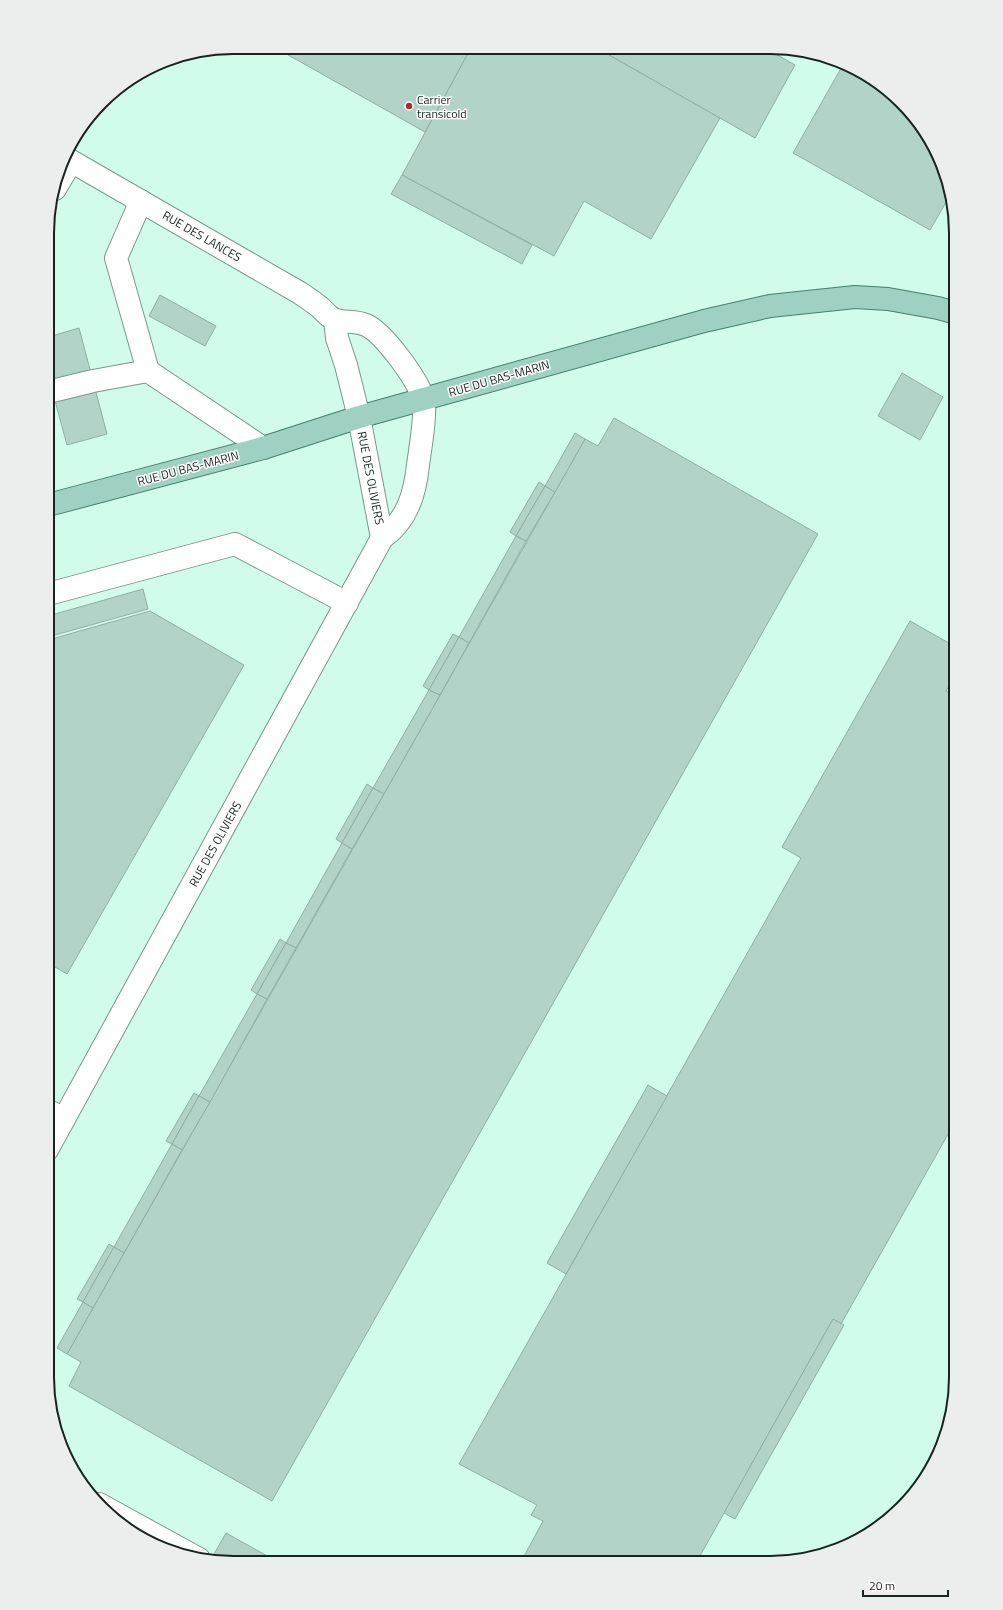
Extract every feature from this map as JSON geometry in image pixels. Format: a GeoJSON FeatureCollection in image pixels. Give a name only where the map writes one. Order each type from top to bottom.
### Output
{"type":"FeatureCollection","features":[{"type":"Feature","properties":{"kind":"main road","name":"RUE DU BAS-MARIN"},"geometry":{"type":"LineString","coordinates":[[54,503],[263,448],[359,417],[704,320],[770,306],[855,297],[888,300],[949,311]]}},
{"type":"Feature","properties":{"kind":"street","name":"RUE DES LANCES"},"geometry":{"type":"LineString","coordinates":[[69,161],[300,293],[335,320]]}},
{"type":"Feature","properties":{"kind":"street"},"geometry":{"type":"LineString","coordinates":[[141,201],[116,258],[148,371],[263,448]]}},
{"type":"Feature","properties":{"kind":"street"},"geometry":{"type":"LineString","coordinates":[[359,417],[346,365],[336,338],[335,320],[351,321],[367,325],[379,334],[394,350],[411,376],[423,399]]}},
{"type":"Feature","properties":{"kind":"street"},"geometry":{"type":"LineString","coordinates":[[54,391],[93,381],[148,371]]}},
{"type":"Feature","properties":{"kind":"street","name":"RUE DES OLIVIERS"},"geometry":{"type":"LineString","coordinates":[[56,1114],[347,603],[382,538],[390,533],[406,512],[413,496],[423,427],[423,399]]}},
{"type":"Feature","properties":{"kind":"street","name":"RUE DES OLIVIERS"},"geometry":{"type":"LineString","coordinates":[[359,417],[382,538]]}},
{"type":"Feature","properties":{"kind":"street"},"geometry":{"type":"LineString","coordinates":[[54,592],[235,544],[347,603]]}},
{"type":"Feature","properties":{"kind":"street"},"geometry":{"type":"LineString","coordinates":[[119,1515],[178,1548]]}},
{"type":"Feature","properties":{"kind":"shaded area"},"geometry":{"type":"Polygon","coordinates":[[[221,54],[782,54],[805,57],[828,63],[849,72],[888,98],[905,115],[919,134],[931,154],[940,175],[946,198],[949,221],[949,1389],[946,1412],[940,1435],[931,1456],[905,1495],[888,1512],[869,1526],[849,1538],[828,1547],[805,1553],[782,1556],[221,1556],[198,1553],[176,1547],[154,1538],[124,1519],[106,1504],[91,1486],[72,1456],[63,1435],[57,1412],[54,1389],[54,221],[57,198],[63,175],[72,154],[98,115],[115,98],[134,84],[154,72],[175,63],[198,57],[221,54]]]}},
{"type":"Feature","properties":{"kind":"building","name":"Carrier transicold"},"geometry":{"type":"Polygon","coordinates":[[[286,54],[468,54],[425,132],[286,54]]]}},
{"type":"Feature","properties":{"kind":"building"},"geometry":{"type":"Polygon","coordinates":[[[468,54],[608,54],[720,118],[651,239],[584,201],[554,256],[402,175],[468,54]]]}},
{"type":"Feature","properties":{"kind":"building"},"geometry":{"type":"Polygon","coordinates":[[[608,54],[776,54],[795,65],[755,138],[608,54]]]}},
{"type":"Feature","properties":{"kind":"building"},"geometry":{"type":"Polygon","coordinates":[[[841,69],[860,78],[879,91],[905,115],[931,154],[940,175],[946,202],[930,230],[793,153],[841,69]]]}},
{"type":"Feature","properties":{"kind":"building"},"geometry":{"type":"Polygon","coordinates":[[[402,175],[532,245],[522,264],[391,194],[402,175]]]}},
{"type":"Feature","properties":{"kind":"building"},"geometry":{"type":"Polygon","coordinates":[[[160,295],[216,326],[205,346],[149,316],[160,295]]]}},
{"type":"Feature","properties":{"kind":"building"},"geometry":{"type":"Polygon","coordinates":[[[79,328],[107,434],[67,445],[54,397],[54,335],[79,328]]]}},
{"type":"Feature","properties":{"kind":"building"},"geometry":{"type":"Polygon","coordinates":[[[902,373],[943,397],[920,440],[878,416],[902,373]]]}},
{"type":"Feature","properties":{"kind":"building"},"geometry":{"type":"Polygon","coordinates":[[[614,418],[818,534],[272,1501],[69,1386],[81,1362],[67,1354],[585,439],[598,446],[614,418]]]}},
{"type":"Feature","properties":{"kind":"building"},"geometry":{"type":"Polygon","coordinates":[[[575,433],[585,439],[555,492],[545,486],[575,433]]]}},
{"type":"Feature","properties":{"kind":"building"},"geometry":{"type":"Polygon","coordinates":[[[539,482],[545,486],[516,536],[510,532],[539,482]]]}},
{"type":"Feature","properties":{"kind":"building"},"geometry":{"type":"Polygon","coordinates":[[[545,486],[555,492],[526,541],[516,536],[545,486]]]}},
{"type":"Feature","properties":{"kind":"building"},"geometry":{"type":"Polygon","coordinates":[[[516,536],[526,541],[469,643],[459,637],[516,536]]]}},
{"type":"Feature","properties":{"kind":"building"},"geometry":{"type":"Polygon","coordinates":[[[143,589],[148,609],[54,635],[54,614],[143,589]]]}},
{"type":"Feature","properties":{"kind":"building"},"geometry":{"type":"Polygon","coordinates":[[[150,611],[244,665],[67,974],[54,966],[54,638],[150,611]]]}},
{"type":"Feature","properties":{"kind":"building"},"geometry":{"type":"Polygon","coordinates":[[[910,621],[949,643],[949,686],[946,691],[949,692],[949,1132],[841,1324],[833,1319],[700,1556],[524,1556],[543,1521],[531,1515],[537,1505],[459,1464],[801,858],[782,847],[910,621]]]}},
{"type":"Feature","properties":{"kind":"building"},"geometry":{"type":"Polygon","coordinates":[[[453,634],[459,637],[429,690],[423,686],[453,634]]]}},
{"type":"Feature","properties":{"kind":"building"},"geometry":{"type":"Polygon","coordinates":[[[459,637],[469,643],[440,695],[429,690],[459,637]]]}},
{"type":"Feature","properties":{"kind":"building"},"geometry":{"type":"Polygon","coordinates":[[[429,690],[440,695],[384,794],[373,788],[429,690]]]}},
{"type":"Feature","properties":{"kind":"building"},"geometry":{"type":"Polygon","coordinates":[[[367,784],[373,788],[342,843],[336,839],[367,784]]]}},
{"type":"Feature","properties":{"kind":"building"},"geometry":{"type":"Polygon","coordinates":[[[373,788],[384,794],[352,849],[342,843],[373,788]]]}},
{"type":"Feature","properties":{"kind":"building"},"geometry":{"type":"Polygon","coordinates":[[[342,843],[352,849],[296,948],[286,943],[342,843]]]}},
{"type":"Feature","properties":{"kind":"building"},"geometry":{"type":"Polygon","coordinates":[[[280,939],[286,943],[257,994],[251,990],[280,939]]]}},
{"type":"Feature","properties":{"kind":"building"},"geometry":{"type":"Polygon","coordinates":[[[286,943],[296,948],[267,999],[257,994],[286,943]]]}},
{"type":"Feature","properties":{"kind":"building"},"geometry":{"type":"Polygon","coordinates":[[[257,994],[267,999],[210,1102],[199,1096],[257,994]]]}},
{"type":"Feature","properties":{"kind":"building"},"geometry":{"type":"Polygon","coordinates":[[[648,1085],[667,1096],[566,1274],[547,1263],[648,1085]]]}},
{"type":"Feature","properties":{"kind":"building"},"geometry":{"type":"Polygon","coordinates":[[[194,1093],[199,1096],[172,1144],[166,1141],[194,1093]]]}},
{"type":"Feature","properties":{"kind":"building"},"geometry":{"type":"Polygon","coordinates":[[[199,1096],[210,1102],[182,1150],[172,1144],[199,1096]]]}},
{"type":"Feature","properties":{"kind":"building"},"geometry":{"type":"Polygon","coordinates":[[[172,1144],[182,1150],[124,1253],[114,1247],[172,1144]]]}},
{"type":"Feature","properties":{"kind":"building"},"geometry":{"type":"Polygon","coordinates":[[[109,1244],[114,1247],[83,1302],[77,1299],[109,1244]]]}},
{"type":"Feature","properties":{"kind":"building"},"geometry":{"type":"Polygon","coordinates":[[[114,1247],[124,1253],[93,1308],[83,1302],[114,1247]]]}},
{"type":"Feature","properties":{"kind":"building"},"geometry":{"type":"Polygon","coordinates":[[[83,1302],[93,1308],[67,1354],[57,1348],[83,1302]]]}},
{"type":"Feature","properties":{"kind":"building"},"geometry":{"type":"Polygon","coordinates":[[[833,1319],[844,1325],[735,1519],[724,1513],[833,1319]]]}},
{"type":"Feature","properties":{"kind":"building"},"geometry":{"type":"Polygon","coordinates":[[[226,1533],[267,1556],[221,1556],[214,1555],[226,1533]]]}},
{"type":"Feature","properties":{"kind":"place","name":"Carrier transicold"},"geometry":{"type":"Point","coordinates":[409,106]}}]}
